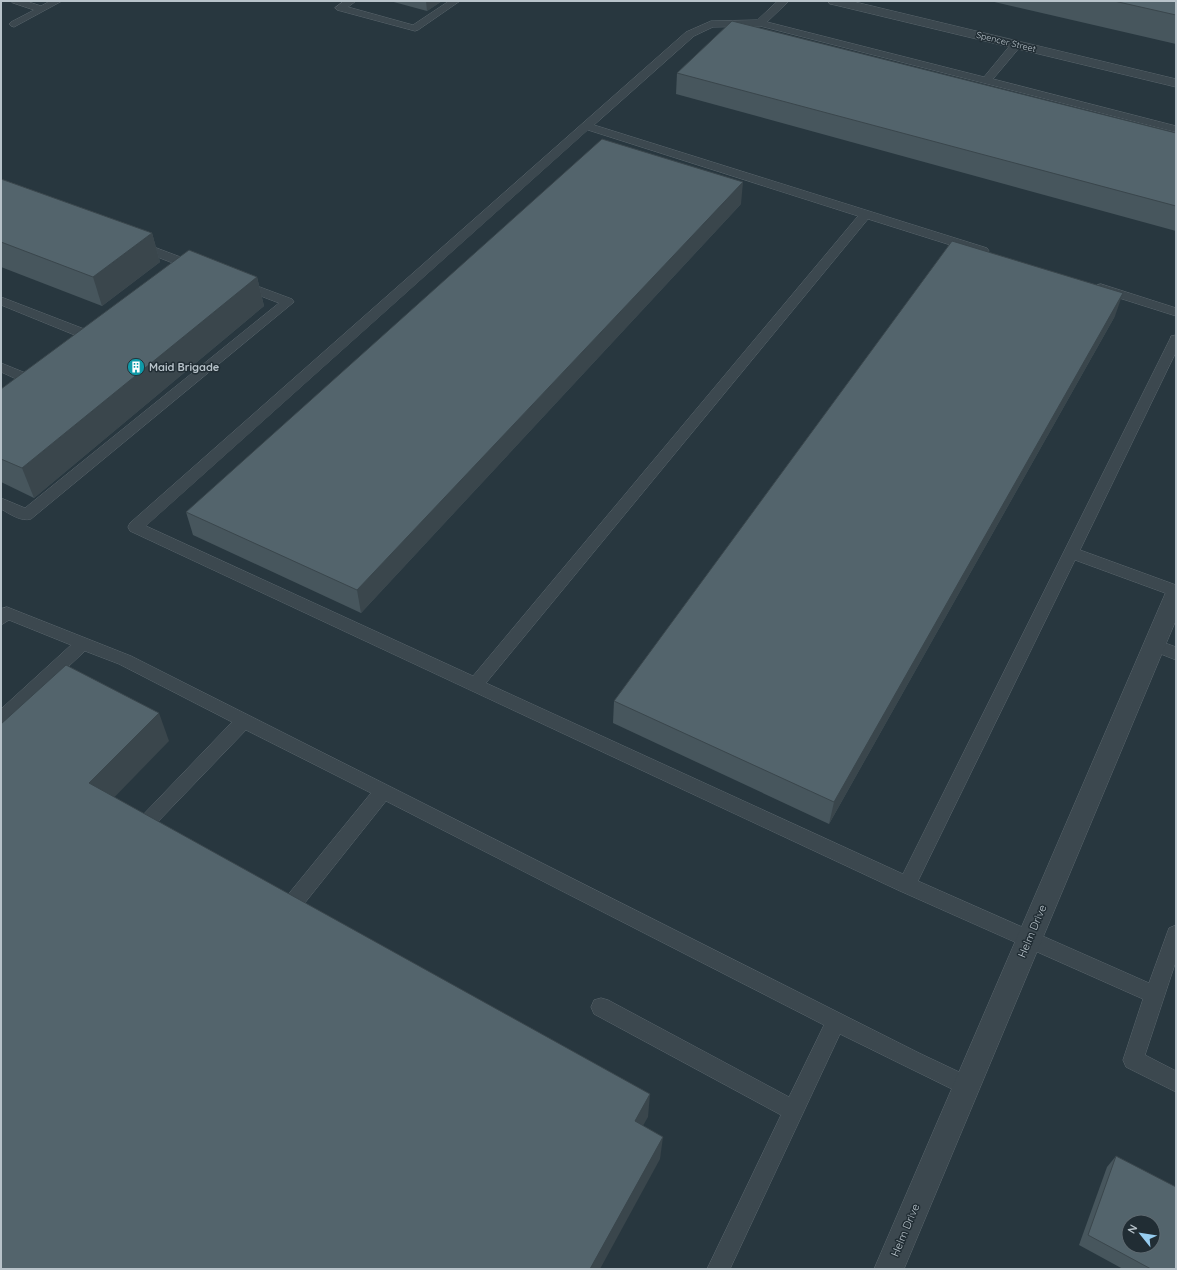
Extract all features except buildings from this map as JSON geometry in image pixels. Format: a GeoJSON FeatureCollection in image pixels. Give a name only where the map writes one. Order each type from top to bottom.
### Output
{"type":"FeatureCollection","features":[{"type":"Feature","properties":{"kind":"street","name":"Spencer Street"},"geometry":{"type":"LineString","coordinates":[[835,1],[1176,83]]}},
{"type":"Feature","properties":{"kind":"street","name":"Helm Drive"},"geometry":{"type":"LineString","coordinates":[[889,1269],[1029,939],[1165,649],[1176,593]]}},
{"type":"Feature","properties":{"kind":"lane"},"geometry":{"type":"LineString","coordinates":[[16,1],[42,9]]}},
{"type":"Feature","properties":{"kind":"lane"},"geometry":{"type":"LineString","coordinates":[[14,24],[57,1]]}},
{"type":"Feature","properties":{"kind":"lane"},"geometry":{"type":"LineString","coordinates":[[350,1],[340,8],[415,28],[455,1]]}},
{"type":"Feature","properties":{"kind":"lane"},"geometry":{"type":"LineString","coordinates":[[760,23],[784,1]]}},
{"type":"Feature","properties":{"kind":"lane"},"geometry":{"type":"LineString","coordinates":[[1154,996],[908,885],[135,527],[690,34],[711,24],[760,23],[1176,129]]}},
{"type":"Feature","properties":{"kind":"lane"},"geometry":{"type":"LineString","coordinates":[[986,81],[1016,45]]}},
{"type":"Feature","properties":{"kind":"lane"},"geometry":{"type":"LineString","coordinates":[[586,126],[994,255]]}},
{"type":"Feature","properties":{"kind":"lane"},"geometry":{"type":"LineString","coordinates":[[475,685],[866,214]]}},
{"type":"Feature","properties":{"kind":"lane"},"geometry":{"type":"LineString","coordinates":[[126,241],[207,271]]}},
{"type":"Feature","properties":{"kind":"lane"},"geometry":{"type":"LineString","coordinates":[[172,272],[184,263]]}},
{"type":"Feature","properties":{"kind":"lane"},"geometry":{"type":"LineString","coordinates":[[1,503],[26,516],[288,302],[229,280]]}},
{"type":"Feature","properties":{"kind":"lane"},"geometry":{"type":"LineString","coordinates":[[1093,286],[1176,312]]}},
{"type":"Feature","properties":{"kind":"lane"},"geometry":{"type":"LineString","coordinates":[[1,301],[87,335]]}},
{"type":"Feature","properties":{"kind":"lane"},"geometry":{"type":"LineString","coordinates":[[75,344],[99,326]]}},
{"type":"Feature","properties":{"kind":"lane"},"geometry":{"type":"LineString","coordinates":[[908,885],[1176,339]]}},
{"type":"Feature","properties":{"kind":"lane"},"geometry":{"type":"LineString","coordinates":[[1,367],[28,379]]}},
{"type":"Feature","properties":{"kind":"lane"},"geometry":{"type":"LineString","coordinates":[[17,387],[40,370]]}},
{"type":"Feature","properties":{"kind":"lane"},"geometry":{"type":"LineString","coordinates":[[1071,553],[1176,593]]}},
{"type":"Feature","properties":{"kind":"lane"},"geometry":{"type":"LineString","coordinates":[[1,619],[7,613],[125,660],[966,1086]]}},
{"type":"Feature","properties":{"kind":"lane"},"geometry":{"type":"LineString","coordinates":[[1,719],[83,643]]}},
{"type":"Feature","properties":{"kind":"lane"},"geometry":{"type":"LineString","coordinates":[[145,824],[244,721]]}},
{"type":"Feature","properties":{"kind":"lane"},"geometry":{"type":"LineString","coordinates":[[289,908],[383,791]]}},
{"type":"Feature","properties":{"kind":"lane"},"geometry":{"type":"LineString","coordinates":[[1176,934],[1133,1060],[1176,1082]]}},
{"type":"Feature","properties":{"kind":"lane"},"geometry":{"type":"LineString","coordinates":[[600,1007],[794,1111]]}},
{"type":"Feature","properties":{"kind":"lane"},"geometry":{"type":"LineString","coordinates":[[718,1269],[836,1021]]}},
{"type":"Feature","properties":{"kind":"place","name":"Maid Brigade"},"geometry":{"type":"Point","coordinates":[136,367]}}]}
